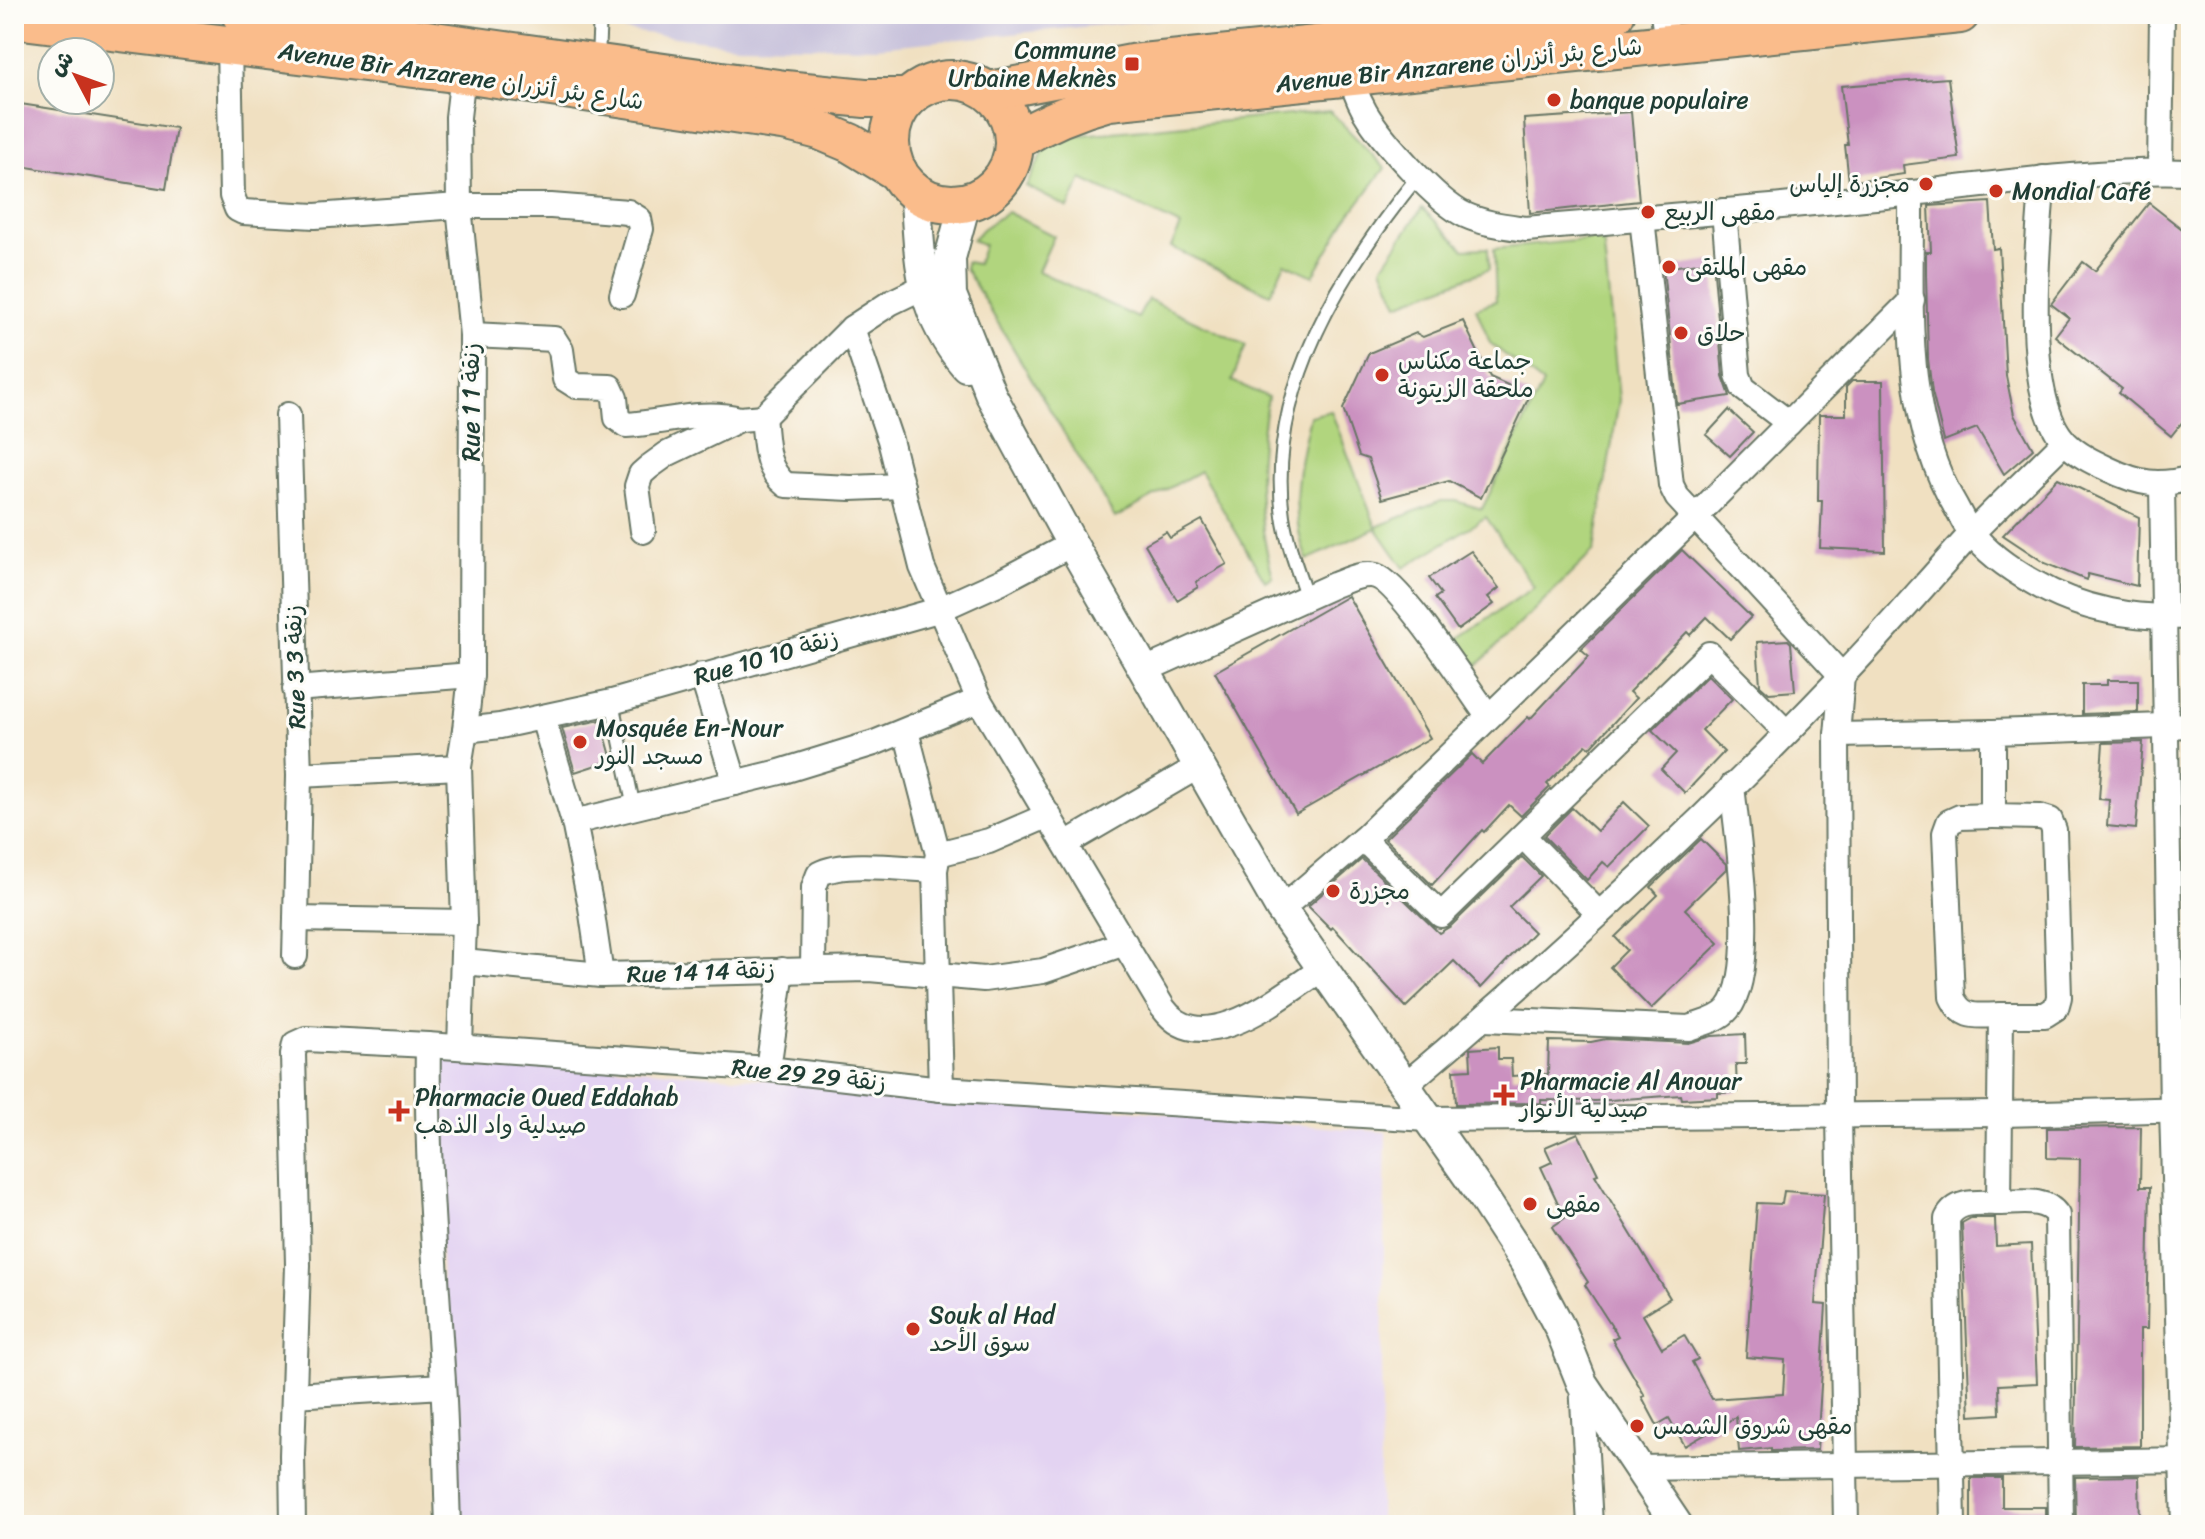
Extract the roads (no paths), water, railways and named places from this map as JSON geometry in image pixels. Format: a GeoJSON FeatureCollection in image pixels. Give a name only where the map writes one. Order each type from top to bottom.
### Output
{"type":"FeatureCollection","features":[{"type":"Feature","properties":{"kind":"main road","name":"Avenue Bir Anzarene شارع بئر أنزران"},"geometry":{"type":"LineString","coordinates":[[1015,141],[1066,114],[1109,101],[1615,14]]}},
{"type":"Feature","properties":{"kind":"main road","name":"Avenue Bir Anzarene شارع بئر أنزران"},"geometry":{"type":"LineString","coordinates":[[235,30],[463,74],[595,78],[829,96],[908,98],[933,82],[948,79],[962,80],[990,91],[1132,64],[1347,59],[1665,29],[1960,14]]}},
{"type":"Feature","properties":{"kind":"main road","name":"Avenue Bir Anzarene شارع بئر أنزران"},"geometry":{"type":"LineString","coordinates":[[14,19],[235,30],[418,33],[809,127],[850,143],[933,201],[965,203]]}},
{"type":"Feature","properties":{"kind":"main road"},"geometry":{"type":"LineString","coordinates":[[965,203],[995,187],[1006,174],[1012,158],[1015,141],[1010,119],[990,91]]}},
{"type":"Feature","properties":{"kind":"main road"},"geometry":{"type":"LineString","coordinates":[[908,98],[896,114],[891,133],[891,153],[908,183]]}},
{"type":"Feature","properties":{"kind":"street"},"geometry":{"type":"LineString","coordinates":[[2160,171],[2162,14]]}},
{"type":"Feature","properties":{"kind":"street"},"geometry":{"type":"LineString","coordinates":[[235,30],[232,196],[237,209],[243,212],[315,216],[459,206],[551,206],[628,212],[639,219],[641,229],[622,295]]}},
{"type":"Feature","properties":{"kind":"street"},"geometry":{"type":"LineString","coordinates":[[1347,59],[1365,112],[1419,175],[1462,214],[1491,225],[1526,229],[2043,178],[2191,172]]}},
{"type":"Feature","properties":{"kind":"street","name":"Rue 1 زنقة 1"},"geometry":{"type":"LineString","coordinates":[[460,1047],[464,922],[462,748],[471,675],[472,335],[459,206],[458,117],[463,74]]}},
{"type":"Feature","properties":{"kind":"street"},"geometry":{"type":"LineString","coordinates":[[2043,178],[2035,270],[2038,364],[2045,404],[2064,442],[2091,461],[2122,476],[2162,485],[2191,478]]}},
{"type":"Feature","properties":{"kind":"street"},"geometry":{"type":"LineString","coordinates":[[908,183],[916,201],[923,287],[942,331],[959,358],[991,395]]}},
{"type":"Feature","properties":{"kind":"street"},"geometry":{"type":"LineString","coordinates":[[1911,193],[1915,379],[1926,440],[1945,488],[1972,534],[2014,571],[2051,593],[2083,605],[2124,614],[2164,618],[2191,616]]}},
{"type":"Feature","properties":{"kind":"street"},"geometry":{"type":"LineString","coordinates":[[965,203],[950,258],[951,295],[991,395],[1072,544],[1281,909],[1525,1262],[1560,1328],[1582,1383],[1677,1525]]}},
{"type":"Feature","properties":{"kind":"street"},"geometry":{"type":"LineString","coordinates":[[1724,211],[1738,375],[1743,388],[1789,423]]}},
{"type":"Feature","properties":{"kind":"street"},"geometry":{"type":"LineString","coordinates":[[1642,218],[1671,485],[1677,497],[1842,676],[1837,735],[1846,1525]]}},
{"type":"Feature","properties":{"kind":"street"},"geometry":{"type":"LineString","coordinates":[[643,531],[636,496],[641,474],[667,454],[752,418],[852,328],[890,303],[923,287]]}},
{"type":"Feature","properties":{"kind":"street"},"geometry":{"type":"LineString","coordinates":[[1281,909],[1363,839],[1696,516],[1912,300]]}},
{"type":"Feature","properties":{"kind":"street"},"geometry":{"type":"LineString","coordinates":[[852,328],[890,440],[922,567],[979,700],[1169,1017],[1187,1028],[1213,1030],[1237,1021],[1322,969]]}},
{"type":"Feature","properties":{"kind":"street"},"geometry":{"type":"LineString","coordinates":[[472,335],[554,339],[561,350],[565,379],[576,386],[610,387],[614,392],[617,418],[626,425],[700,415],[752,418]]}},
{"type":"Feature","properties":{"kind":"street","name":"Rue 3 زنقة 3"},"geometry":{"type":"LineString","coordinates":[[288,415],[299,775],[295,956]]}},
{"type":"Feature","properties":{"kind":"street"},"geometry":{"type":"LineString","coordinates":[[752,418],[772,472],[786,485],[851,488],[902,486]]}},
{"type":"Feature","properties":{"kind":"street"},"geometry":{"type":"LineString","coordinates":[[1404,1086],[1484,1019],[1599,914],[1732,786],[1842,676],[1972,534],[2064,442]]}},
{"type":"Feature","properties":{"kind":"street"},"geometry":{"type":"LineString","coordinates":[[2162,485],[2165,726],[2181,1109],[2187,1460],[2184,1525]]}},
{"type":"Feature","properties":{"kind":"street","name":"Rue 10 زنقة 10"},"geometry":{"type":"LineString","coordinates":[[299,775],[462,748],[543,718],[612,702],[938,610],[1072,544]]}},
{"type":"Feature","properties":{"kind":"street"},"geometry":{"type":"LineString","coordinates":[[1145,670],[1357,577],[1376,576],[1407,605],[1488,716]]}},
{"type":"Feature","properties":{"kind":"street"},"geometry":{"type":"LineString","coordinates":[[1363,839],[1441,915],[1709,654],[1786,732]]}},
{"type":"Feature","properties":{"kind":"street"},"geometry":{"type":"LineString","coordinates":[[295,689],[471,675]]}},
{"type":"Feature","properties":{"kind":"street"},"geometry":{"type":"LineString","coordinates":[[702,675],[735,783]]}},
{"type":"Feature","properties":{"kind":"street"},"geometry":{"type":"LineString","coordinates":[[574,822],[780,772],[906,731],[979,700]]}},
{"type":"Feature","properties":{"kind":"street"},"geometry":{"type":"LineString","coordinates":[[543,718],[574,822],[601,975]]}},
{"type":"Feature","properties":{"kind":"street"},"geometry":{"type":"LineString","coordinates":[[1837,735],[2191,725]]}},
{"type":"Feature","properties":{"kind":"street"},"geometry":{"type":"LineString","coordinates":[[906,731],[937,862],[941,1089]]}},
{"type":"Feature","properties":{"kind":"street"},"geometry":{"type":"LineString","coordinates":[[1993,732],[1993,816]]}},
{"type":"Feature","properties":{"kind":"street"},"geometry":{"type":"LineString","coordinates":[[1067,843],[1201,765]]}},
{"type":"Feature","properties":{"kind":"street"},"geometry":{"type":"LineString","coordinates":[[1484,1019],[1689,1028],[1713,1020],[1728,1009],[1740,974],[1744,921],[1732,786]]}},
{"type":"Feature","properties":{"kind":"street"},"geometry":{"type":"LineString","coordinates":[[813,969],[814,887],[819,874],[831,869],[937,862],[1049,815]]}},
{"type":"Feature","properties":{"kind":"street"},"geometry":{"type":"LineString","coordinates":[[1960,817],[2040,817],[2050,820],[2054,830],[2059,997],[2056,1008],[2045,1015],[2001,1015],[1970,1016],[1958,1009],[1952,997],[1945,833],[1949,822],[1960,817]]}},
{"type":"Feature","properties":{"kind":"street"},"geometry":{"type":"LineString","coordinates":[[1523,836],[1599,914]]}},
{"type":"Feature","properties":{"kind":"street"},"geometry":{"type":"LineString","coordinates":[[296,919],[464,922]]}},
{"type":"Feature","properties":{"kind":"street","name":"Rue 14 زنقة 14"},"geometry":{"type":"LineString","coordinates":[[463,962],[601,975],[869,969],[984,979],[1043,971],[1125,943]]}},
{"type":"Feature","properties":{"kind":"street"},"geometry":{"type":"LineString","coordinates":[[768,1069],[782,970]]}},
{"type":"Feature","properties":{"kind":"street"},"geometry":{"type":"LineString","coordinates":[[1999,1203],[2001,1015]]}},
{"type":"Feature","properties":{"kind":"street","name":"Rue 29 زنقة 29"},"geometry":{"type":"LineString","coordinates":[[294,1395],[298,1265],[293,1054],[298,1041],[325,1038],[460,1047],[768,1069],[941,1089],[1427,1119],[2002,1114],[2181,1109]]}},
{"type":"Feature","properties":{"kind":"street"},"geometry":{"type":"LineString","coordinates":[[428,1045],[427,1128],[448,1525]]}},
{"type":"Feature","properties":{"kind":"street"},"geometry":{"type":"LineString","coordinates":[[1953,1525],[1947,1219],[1959,1204],[2043,1203],[2057,1215],[2061,1525]]}},
{"type":"Feature","properties":{"kind":"street"},"geometry":{"type":"LineString","coordinates":[[1582,1383],[1590,1525]]}},
{"type":"Feature","properties":{"kind":"street"},"geometry":{"type":"LineString","coordinates":[[293,1525],[294,1395],[443,1386]]}},
{"type":"Feature","properties":{"kind":"street"},"geometry":{"type":"LineString","coordinates":[[1637,1468],[2187,1460]]}},
{"type":"Feature","properties":{"kind":"lane"},"geometry":{"type":"LineString","coordinates":[[595,78],[600,14]]}},
{"type":"Feature","properties":{"kind":"lane"},"geometry":{"type":"LineString","coordinates":[[1307,598],[1292,556],[1283,517],[1281,481],[1289,404],[1301,368],[1339,290],[1384,218],[1419,175]]}},
{"type":"Feature","properties":{"kind":"lane"},"geometry":{"type":"LineString","coordinates":[[612,702],[634,808]]}},
{"type":"Feature","properties":{"kind":"place","name":"Commune Urbaine Meknès"},"geometry":{"type":"Point","coordinates":[1132,64]}},
{"type":"Feature","properties":{"kind":"place","name":"banque populaire"},"geometry":{"type":"Point","coordinates":[1554,100]}},
{"type":"Feature","properties":{"kind":"place","name":"مجزرة إلياس"},"geometry":{"type":"Point","coordinates":[1926,184]}},
{"type":"Feature","properties":{"kind":"place","name":"Mondial Café"},"geometry":{"type":"Point","coordinates":[1996,191]}},
{"type":"Feature","properties":{"kind":"place","name":"مقهى الربيع"},"geometry":{"type":"Point","coordinates":[1648,212]}},
{"type":"Feature","properties":{"kind":"place","name":"مقهى الملتقى"},"geometry":{"type":"Point","coordinates":[1669,267]}},
{"type":"Feature","properties":{"kind":"place","name":"حلاق"},"geometry":{"type":"Point","coordinates":[1681,333]}},
{"type":"Feature","properties":{"kind":"place","name":"جماعة مكناس ملحقة الزيتونة"},"geometry":{"type":"Point","coordinates":[1382,375]}},
{"type":"Feature","properties":{"kind":"place","name":"Mosquée En-Nour مسجد النور"},"geometry":{"type":"Point","coordinates":[580,742]}},
{"type":"Feature","properties":{"kind":"place","name":"مجزرة"},"geometry":{"type":"Point","coordinates":[1333,891]}},
{"type":"Feature","properties":{"kind":"place","name":"Pharmacie Al Anouar صيدلية الأنوار"},"geometry":{"type":"Point","coordinates":[1504,1095]}},
{"type":"Feature","properties":{"kind":"place","name":"Pharmacie Oued Eddahab صيدلية واد الذهب"},"geometry":{"type":"Point","coordinates":[399,1111]}},
{"type":"Feature","properties":{"kind":"place","name":"مقهى"},"geometry":{"type":"Point","coordinates":[1530,1204]}},
{"type":"Feature","properties":{"kind":"place","name":"Souk al Had سوق الأحد"},"geometry":{"type":"Point","coordinates":[913,1329]}},
{"type":"Feature","properties":{"kind":"place","name":"مقهى شروق الشمس"},"geometry":{"type":"Point","coordinates":[1637,1426]}}]}
